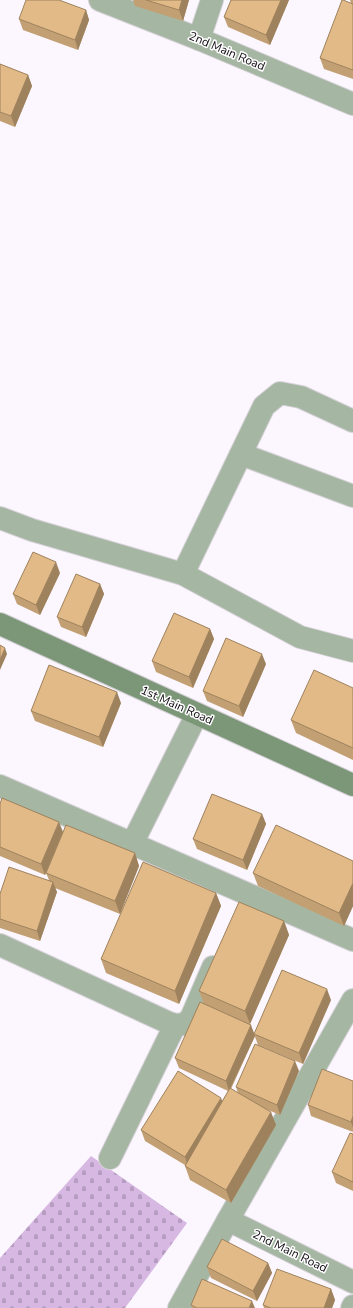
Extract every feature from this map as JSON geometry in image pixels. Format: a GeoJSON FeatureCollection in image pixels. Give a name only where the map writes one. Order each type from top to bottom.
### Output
{"type":"FeatureCollection","features":[{"type":"Feature","properties":{"kind":"street","name":"2nd Main Road"},"geometry":{"type":"LineString","coordinates":[[100,0],[199,39],[353,104]]}},
{"type":"Feature","properties":{"kind":"street"},"geometry":{"type":"LineString","coordinates":[[199,39],[212,0]]}},
{"type":"Feature","properties":{"kind":"street"},"geometry":{"type":"LineString","coordinates":[[183,574],[264,406],[280,393],[301,397],[353,421]]}},
{"type":"Feature","properties":{"kind":"street"},"geometry":{"type":"LineString","coordinates":[[241,454],[353,496]]}},
{"type":"Feature","properties":{"kind":"street"},"geometry":{"type":"LineString","coordinates":[[0,518],[32,530],[183,574],[300,637],[353,651]]}},
{"type":"Feature","properties":{"kind":"street","name":"1st Main Road"},"geometry":{"type":"LineString","coordinates":[[0,624],[353,785]]}},
{"type":"Feature","properties":{"kind":"street"},"geometry":{"type":"LineString","coordinates":[[132,844],[197,714]]}},
{"type":"Feature","properties":{"kind":"street"},"geometry":{"type":"LineString","coordinates":[[0,786],[353,940]]}},
{"type":"Feature","properties":{"kind":"street"},"geometry":{"type":"LineString","coordinates":[[236,914],[245,893]]}},
{"type":"Feature","properties":{"kind":"street"},"geometry":{"type":"LineString","coordinates":[[0,945],[175,1025],[185,1024],[191,1018],[221,948]]}},
{"type":"Feature","properties":{"kind":"street"},"geometry":{"type":"LineString","coordinates":[[179,1308],[353,1000]]}},
{"type":"Feature","properties":{"kind":"street"},"geometry":{"type":"LineString","coordinates":[[110,1158],[175,1025]]}},
{"type":"Feature","properties":{"kind":"street","name":"2nd Main Road"},"geometry":{"type":"LineString","coordinates":[[228,1220],[353,1282]]}},
{"type":"Feature","properties":{"kind":"green space"},"geometry":{"type":"Polygon","coordinates":[[[91,1156],[187,1223],[125,1308],[0,1308],[0,1258],[91,1156]]]}},
{"type":"Feature","properties":{"kind":"building"},"geometry":{"type":"Polygon","coordinates":[[[26,0],[59,0],[86,10],[75,40],[19,19],[26,0]]]}},
{"type":"Feature","properties":{"kind":"building"},"geometry":{"type":"Polygon","coordinates":[[[146,0],[182,0],[179,10],[146,0]]]}},
{"type":"Feature","properties":{"kind":"building"},"geometry":{"type":"Polygon","coordinates":[[[231,0],[281,0],[266,35],[224,17],[231,0]]]}},
{"type":"Feature","properties":{"kind":"building"},"geometry":{"type":"Polygon","coordinates":[[[342,0],[353,4],[353,70],[320,58],[342,0]]]}},
{"type":"Feature","properties":{"kind":"building"},"geometry":{"type":"Polygon","coordinates":[[[0,64],[28,75],[11,116],[0,112],[0,64]]]}},
{"type":"Feature","properties":{"kind":"building"},"geometry":{"type":"Polygon","coordinates":[[[33,552],[56,562],[36,605],[13,594],[33,552]]]}},
{"type":"Feature","properties":{"kind":"building"},"geometry":{"type":"Polygon","coordinates":[[[76,574],[100,584],[82,627],[57,617],[76,574]]]}},
{"type":"Feature","properties":{"kind":"building"},"geometry":{"type":"Polygon","coordinates":[[[174,613],[210,629],[189,677],[152,661],[174,613]]]}},
{"type":"Feature","properties":{"kind":"building"},"geometry":{"type":"Polygon","coordinates":[[[226,638],[262,654],[239,706],[203,691],[226,638]]]}},
{"type":"Feature","properties":{"kind":"building"},"geometry":{"type":"Polygon","coordinates":[[[0,645],[5,648],[0,660],[0,645]]]}},
{"type":"Feature","properties":{"kind":"building"},"geometry":{"type":"Polygon","coordinates":[[[49,665],[117,692],[99,737],[31,711],[49,665]]]}},
{"type":"Feature","properties":{"kind":"building"},"geometry":{"type":"Polygon","coordinates":[[[314,670],[353,688],[353,748],[291,720],[314,670]]]}},
{"type":"Feature","properties":{"kind":"building"},"geometry":{"type":"Polygon","coordinates":[[[212,794],[262,814],[243,860],[193,839],[212,794]]]}},
{"type":"Feature","properties":{"kind":"building"},"geometry":{"type":"Polygon","coordinates":[[[2,798],[59,822],[41,864],[0,847],[0,804],[2,798]]]}},
{"type":"Feature","properties":{"kind":"building"},"geometry":{"type":"Polygon","coordinates":[[[66,825],[135,853],[115,901],[46,873],[66,825]]]}},
{"type":"Feature","properties":{"kind":"building"},"geometry":{"type":"Polygon","coordinates":[[[276,825],[353,861],[353,883],[339,913],[253,873],[276,825]]]}},
{"type":"Feature","properties":{"kind":"building"},"geometry":{"type":"Polygon","coordinates":[[[143,862],[216,893],[175,991],[101,959],[143,862]]]}},
{"type":"Feature","properties":{"kind":"building"},"geometry":{"type":"Polygon","coordinates":[[[9,867],[53,882],[37,931],[0,919],[0,894],[9,867]]]}},
{"type":"Feature","properties":{"kind":"building"},"geometry":{"type":"Polygon","coordinates":[[[239,902],[284,921],[245,1011],[199,991],[239,902]]]}},
{"type":"Feature","properties":{"kind":"building"},"geometry":{"type":"Polygon","coordinates":[[[282,970],[327,989],[299,1053],[254,1034],[282,970]]]}},
{"type":"Feature","properties":{"kind":"building"},"geometry":{"type":"Polygon","coordinates":[[[200,1002],[251,1025],[226,1081],[175,1058],[200,1002]]]}},
{"type":"Feature","properties":{"kind":"building"},"geometry":{"type":"Polygon","coordinates":[[[255,1044],[295,1061],[277,1105],[236,1087],[255,1044]]]}},
{"type":"Feature","properties":{"kind":"building"},"geometry":{"type":"Polygon","coordinates":[[[322,1069],[353,1081],[353,1116],[351,1122],[308,1105],[322,1069]]]}},
{"type":"Feature","properties":{"kind":"building"},"geometry":{"type":"Polygon","coordinates":[[[178,1071],[221,1098],[185,1157],[141,1130],[178,1071]]]}},
{"type":"Feature","properties":{"kind":"building"},"geometry":{"type":"Polygon","coordinates":[[[230,1088],[271,1112],[226,1190],[185,1166],[230,1088]]]}},
{"type":"Feature","properties":{"kind":"building"},"geometry":{"type":"Polygon","coordinates":[[[350,1133],[353,1134],[353,1182],[332,1172],[350,1133]]]}},
{"type":"Feature","properties":{"kind":"building"},"geometry":{"type":"Polygon","coordinates":[[[222,1239],[268,1263],[253,1291],[207,1267],[222,1239]]]}},
{"type":"Feature","properties":{"kind":"building"},"geometry":{"type":"Polygon","coordinates":[[[277,1269],[331,1289],[324,1308],[271,1308],[263,1305],[277,1269]]]}},
{"type":"Feature","properties":{"kind":"building"},"geometry":{"type":"Polygon","coordinates":[[[202,1279],[252,1301],[249,1308],[197,1308],[191,1305],[202,1279]]]}}]}
